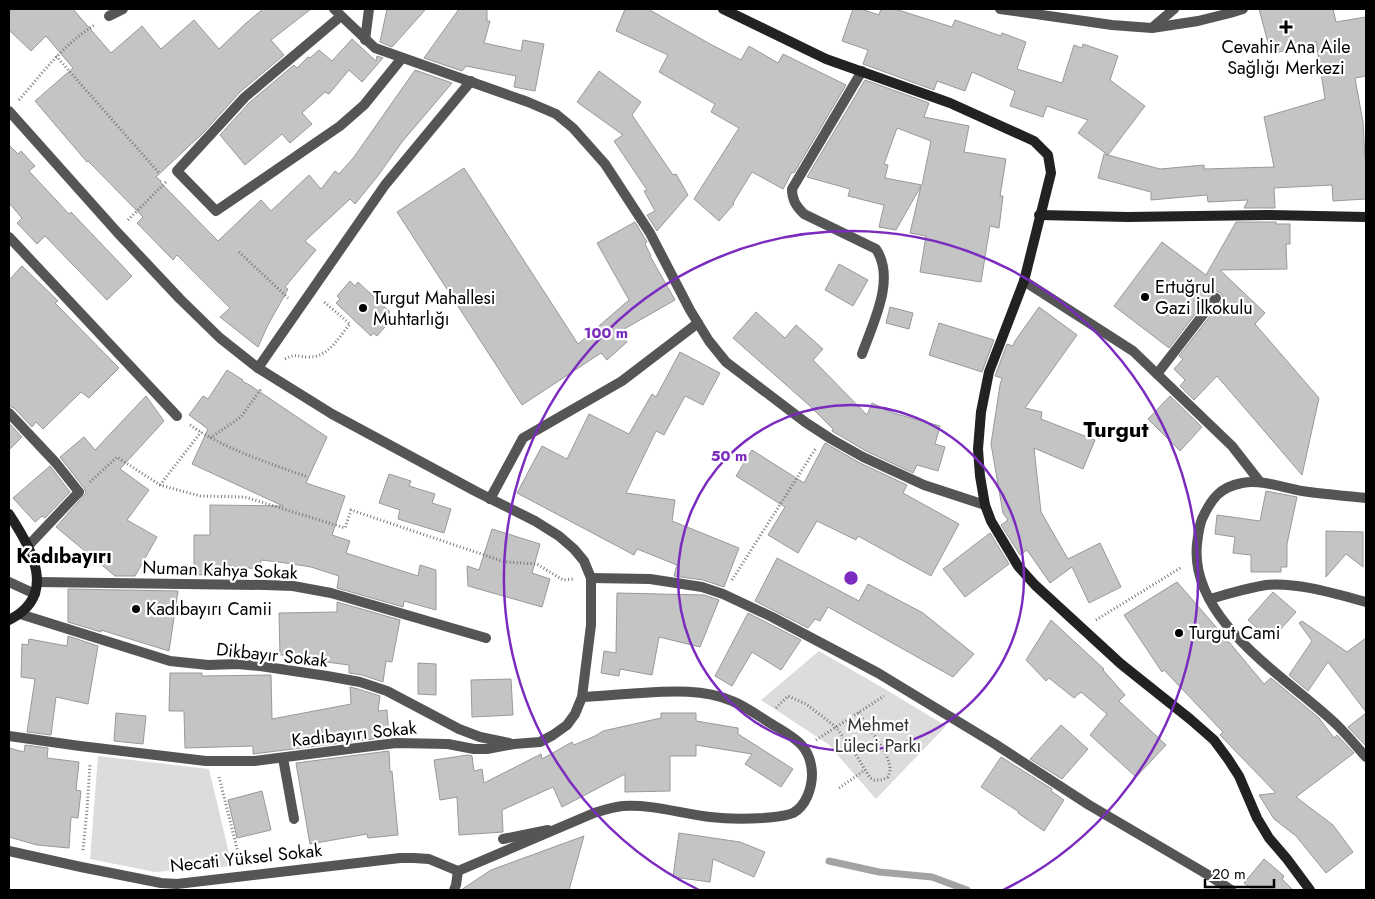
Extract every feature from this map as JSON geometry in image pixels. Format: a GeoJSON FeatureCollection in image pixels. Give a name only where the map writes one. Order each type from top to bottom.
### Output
{"type":"FeatureCollection","features":[{"type":"Feature","properties":{"kind":"main road"},"geometry":{"type":"LineString","coordinates":[[723,9],[826,59],[950,103],[1034,141],[1048,155],[1051,173],[1024,281],[989,372],[981,412],[978,449],[985,505],[991,521],[1018,566],[1035,585],[1121,664],[1214,740],[1239,776],[1257,818],[1310,890]]}},
{"type":"Feature","properties":{"kind":"main road"},"geometry":{"type":"LineString","coordinates":[[1039,215],[1366,217]]}},
{"type":"Feature","properties":{"kind":"main road"},"geometry":{"type":"LineString","coordinates":[[9,514],[34,560],[37,582],[35,594],[30,604],[20,614],[9,620]]}},
{"type":"Feature","properties":{"kind":"street"},"geometry":{"type":"LineString","coordinates":[[109,16],[123,9]]}},
{"type":"Feature","properties":{"kind":"street"},"geometry":{"type":"LineString","coordinates":[[365,40],[369,9]]}},
{"type":"Feature","properties":{"kind":"street"},"geometry":{"type":"LineString","coordinates":[[1000,9],[1112,26],[1152,28],[1198,21],[1243,9]]}},
{"type":"Feature","properties":{"kind":"street"},"geometry":{"type":"LineString","coordinates":[[1152,28],[1174,9]]}},
{"type":"Feature","properties":{"kind":"street"},"geometry":{"type":"LineString","coordinates":[[402,58],[364,105],[340,126],[216,211],[177,171],[246,97],[337,12],[375,48],[528,102],[556,114],[573,128],[605,164],[650,233],[698,323],[709,341],[726,362],[824,435],[863,457],[924,485],[985,505]]}},
{"type":"Feature","properties":{"kind":"street"},"geometry":{"type":"LineString","coordinates":[[862,71],[792,189],[792,198],[804,214],[876,249],[881,258],[884,283],[881,299],[862,354]]}},
{"type":"Feature","properties":{"kind":"street"},"geometry":{"type":"LineString","coordinates":[[258,368],[385,185],[470,81]]}},
{"type":"Feature","properties":{"kind":"street"},"geometry":{"type":"LineString","coordinates":[[9,112],[180,299],[220,338],[270,376],[332,414],[490,499],[535,521],[559,536],[584,561],[592,578],[660,580],[702,587],[723,594],[793,628],[900,686],[996,744],[1089,805],[1231,890]]}},
{"type":"Feature","properties":{"kind":"street"},"geometry":{"type":"LineString","coordinates":[[9,237],[177,416]]}},
{"type":"Feature","properties":{"kind":"street"},"geometry":{"type":"LineString","coordinates":[[1024,281],[1133,350],[1232,446],[1260,482]]}},
{"type":"Feature","properties":{"kind":"street"},"geometry":{"type":"LineString","coordinates":[[1157,374],[1216,298]]}},
{"type":"Feature","properties":{"kind":"street"},"geometry":{"type":"LineString","coordinates":[[490,499],[524,438],[622,381],[698,323]]}},
{"type":"Feature","properties":{"kind":"street"},"geometry":{"type":"LineString","coordinates":[[9,413],[56,463],[79,492],[28,546]]}},
{"type":"Feature","properties":{"kind":"street"},"geometry":{"type":"LineString","coordinates":[[1366,498],[1301,491],[1260,482],[1243,483],[1227,487],[1214,496],[1201,522],[1197,550],[1201,580],[1210,599],[1226,623],[1256,657],[1338,726],[1366,758]]}},
{"type":"Feature","properties":{"kind":"street","name":"Kadıbayırı Sokak"},"geometry":{"type":"LineString","coordinates":[[9,736],[216,762],[283,758],[396,743],[448,744],[474,749],[487,749],[540,742],[554,735],[567,725],[576,714],[582,697],[591,625],[592,578]]}},
{"type":"Feature","properties":{"kind":"street"},"geometry":{"type":"LineString","coordinates":[[9,582],[35,594]]}},
{"type":"Feature","properties":{"kind":"street","name":"Numan Kahya Sokak"},"geometry":{"type":"LineString","coordinates":[[37,582],[293,586],[331,594],[486,638]]}},
{"type":"Feature","properties":{"kind":"street"},"geometry":{"type":"LineString","coordinates":[[1210,599],[1253,588],[1277,585],[1325,591],[1366,602]]}},
{"type":"Feature","properties":{"kind":"street","name":"Dikbayır Sokak"},"geometry":{"type":"LineString","coordinates":[[20,614],[170,661],[208,665],[237,664],[260,666],[360,682],[387,691],[458,729],[496,741],[514,744]]}},
{"type":"Feature","properties":{"kind":"street"},"geometry":{"type":"LineString","coordinates":[[454,890],[458,871],[594,813],[610,808],[624,806],[643,807],[730,819],[783,816],[801,806],[811,787],[810,760],[804,747],[795,738],[732,701],[714,696],[674,691],[582,697]]}},
{"type":"Feature","properties":{"kind":"street"},"geometry":{"type":"LineString","coordinates":[[283,758],[294,819]]}},
{"type":"Feature","properties":{"kind":"street"},"geometry":{"type":"LineString","coordinates":[[503,839],[559,828]]}},
{"type":"Feature","properties":{"kind":"street","name":"Necati Yüksel Sokak"},"geometry":{"type":"LineString","coordinates":[[9,851],[81,868],[161,883],[177,884],[400,858],[429,859],[458,871]]}},
{"type":"Feature","properties":{"kind":"path"},"geometry":{"type":"LineString","coordinates":[[9,112],[56,56],[86,30],[109,16]]}},
{"type":"Feature","properties":{"kind":"path"},"geometry":{"type":"LineString","coordinates":[[56,56],[167,182]]}},
{"type":"Feature","properties":{"kind":"path"},"geometry":{"type":"LineString","coordinates":[[117,232],[177,171]]}},
{"type":"Feature","properties":{"kind":"path"},"geometry":{"type":"LineString","coordinates":[[239,252],[299,309]]}},
{"type":"Feature","properties":{"kind":"path"},"geometry":{"type":"LineString","coordinates":[[210,438],[241,418],[283,360],[290,356],[308,357],[325,353],[350,324],[311,292]]}},
{"type":"Feature","properties":{"kind":"path"},"geometry":{"type":"LineString","coordinates":[[177,416],[210,438],[281,468],[308,477]]}},
{"type":"Feature","properties":{"kind":"path"},"geometry":{"type":"LineString","coordinates":[[160,485],[200,432]]}},
{"type":"Feature","properties":{"kind":"path"},"geometry":{"type":"LineString","coordinates":[[723,594],[824,435]]}},
{"type":"Feature","properties":{"kind":"path"},"geometry":{"type":"LineString","coordinates":[[79,492],[118,458],[160,485],[200,496],[245,497],[345,528],[351,510],[505,562],[538,564],[563,580],[592,578]]}},
{"type":"Feature","properties":{"kind":"path"},"geometry":{"type":"LineString","coordinates":[[1083,628],[1197,558]]}},
{"type":"Feature","properties":{"kind":"path"},"geometry":{"type":"LineString","coordinates":[[804,747],[900,686]]}},
{"type":"Feature","properties":{"kind":"path"},"geometry":{"type":"LineString","coordinates":[[765,720],[788,696],[806,704],[836,727],[870,778],[882,780],[888,777],[890,768],[881,745],[858,712]]}},
{"type":"Feature","properties":{"kind":"path"},"geometry":{"type":"LineString","coordinates":[[81,868],[91,747]]}},
{"type":"Feature","properties":{"kind":"path"},"geometry":{"type":"LineString","coordinates":[[216,762],[241,863]]}},
{"type":"Feature","properties":{"kind":"path"},"geometry":{"type":"LineString","coordinates":[[839,788],[865,770]]}},
{"type":"Feature","properties":{"kind":"green space","name":"Mehmet Lüleci Parkı"},"geometry":{"type":"Polygon","coordinates":[[[819,651],[946,726],[876,799],[828,744],[761,700],[819,651]]]}},
{"type":"Feature","properties":{"kind":"green space"},"geometry":{"type":"Polygon","coordinates":[[[98,756],[209,769],[232,866],[155,872],[90,859],[98,756]]]}},
{"type":"Feature","properties":{"kind":"building"},"geometry":{"type":"Polygon","coordinates":[[[9,9],[73,9],[111,53],[142,26],[161,49],[194,20],[219,49],[263,9],[311,9],[271,40],[284,55],[240,92],[203,133],[156,177],[218,241],[261,200],[271,211],[309,175],[321,189],[335,171],[339,174],[354,157],[415,70],[452,83],[402,142],[355,204],[350,199],[305,241],[316,250],[285,287],[288,289],[258,347],[220,317],[230,308],[177,255],[173,260],[137,223],[143,217],[87,162],[35,101],[73,68],[46,36],[31,51],[9,30],[9,9]]]}},
{"type":"Feature","properties":{"kind":"building"},"geometry":{"type":"Polygon","coordinates":[[[387,9],[426,9],[392,47],[380,42],[387,9]]]}},
{"type":"Feature","properties":{"kind":"building"},"geometry":{"type":"Polygon","coordinates":[[[459,9],[487,9],[487,21],[490,21],[484,43],[521,51],[523,40],[544,44],[535,91],[514,87],[516,76],[466,66],[462,71],[424,58],[459,9]]]}},
{"type":"Feature","properties":{"kind":"building"},"geometry":{"type":"Polygon","coordinates":[[[625,9],[648,9],[741,60],[749,46],[778,63],[783,54],[846,85],[783,189],[752,172],[734,204],[719,221],[694,199],[739,128],[711,112],[715,104],[659,72],[668,55],[616,31],[625,9]]]}},
{"type":"Feature","properties":{"kind":"building"},"geometry":{"type":"Polygon","coordinates":[[[853,9],[861,9],[879,15],[881,9],[895,9],[952,27],[955,20],[1001,36],[1002,33],[1026,42],[1017,69],[1062,83],[1074,45],[1082,48],[1083,44],[1118,56],[1110,80],[1145,106],[1108,155],[1078,133],[1088,120],[1047,106],[1043,117],[1010,106],[1015,91],[972,72],[965,91],[937,81],[934,90],[863,64],[868,50],[842,41],[853,9]]]}},
{"type":"Feature","properties":{"kind":"building"},"geometry":{"type":"Polygon","coordinates":[[[1259,9],[1333,9],[1336,22],[1366,17],[1366,76],[1355,78],[1363,122],[1366,158],[1366,199],[1333,201],[1332,185],[1274,188],[1275,208],[1244,208],[1248,200],[1208,202],[1207,195],[1151,200],[1151,192],[1098,178],[1104,154],[1160,169],[1204,165],[1204,169],[1274,167],[1264,117],[1325,99],[1316,41],[1312,44],[1271,54],[1259,9]]]}},
{"type":"Feature","properties":{"kind":"building"},"geometry":{"type":"Polygon","coordinates":[[[352,39],[376,61],[377,56],[383,58],[362,82],[349,70],[329,94],[325,92],[302,113],[312,124],[290,143],[282,134],[245,165],[220,135],[250,102],[294,65],[297,68],[308,57],[310,58],[319,50],[332,61],[352,39]]]}},
{"type":"Feature","properties":{"kind":"building"},"geometry":{"type":"Polygon","coordinates":[[[599,71],[641,102],[632,115],[673,175],[676,174],[688,195],[657,231],[647,215],[655,211],[644,191],[647,190],[614,141],[623,135],[577,102],[599,71]]]}},
{"type":"Feature","properties":{"kind":"building"},"geometry":{"type":"Polygon","coordinates":[[[865,80],[929,103],[924,117],[969,126],[964,152],[1006,159],[1000,196],[1003,196],[999,228],[990,226],[981,282],[920,272],[926,236],[910,233],[921,186],[896,230],[879,227],[884,205],[848,196],[850,189],[807,177],[865,80]],[[897,128],[884,164],[888,165],[885,178],[922,185],[931,141],[897,128]]]}},
{"type":"Feature","properties":{"kind":"building"},"geometry":{"type":"Polygon","coordinates":[[[9,145],[18,154],[21,151],[35,166],[29,171],[69,214],[71,212],[132,276],[107,300],[45,236],[37,244],[17,223],[22,218],[9,203],[9,145]]]}},
{"type":"Feature","properties":{"kind":"building"},"geometry":{"type":"Polygon","coordinates":[[[464,168],[578,344],[629,300],[597,243],[635,222],[647,242],[645,244],[650,256],[675,300],[619,332],[627,342],[607,360],[601,353],[522,405],[397,212],[464,168]]]}},
{"type":"Feature","properties":{"kind":"building"},"geometry":{"type":"Polygon","coordinates":[[[1236,222],[1290,224],[1290,244],[1286,244],[1287,269],[1220,270],[1265,313],[1255,324],[1319,398],[1302,475],[1217,376],[1194,400],[1180,386],[1185,380],[1174,369],[1183,359],[1179,356],[1221,302],[1223,298],[1221,293],[1216,291],[1211,294],[1169,348],[1114,306],[1162,242],[1206,275],[1236,222]]]}},
{"type":"Feature","properties":{"kind":"building"},"geometry":{"type":"Polygon","coordinates":[[[839,264],[868,280],[853,306],[825,290],[839,264]]]}},
{"type":"Feature","properties":{"kind":"building"},"geometry":{"type":"Polygon","coordinates":[[[22,266],[58,301],[55,303],[119,368],[89,398],[81,392],[43,429],[36,422],[32,427],[14,408],[9,406],[9,280],[22,266]]]}},
{"type":"Feature","properties":{"kind":"building","name":"Turgut Mahallesi Muhtarlığı"},"geometry":{"type":"Polygon","coordinates":[[[350,281],[355,286],[358,282],[390,312],[387,316],[391,320],[377,336],[373,333],[371,336],[336,303],[340,299],[337,296],[350,281]]]}},
{"type":"Feature","properties":{"kind":"building"},"geometry":{"type":"Polygon","coordinates":[[[890,307],[913,313],[909,329],[886,323],[890,307]]]}},
{"type":"Feature","properties":{"kind":"building"},"geometry":{"type":"Polygon","coordinates":[[[1039,307],[1077,335],[1025,408],[1042,412],[1041,419],[1095,440],[1083,469],[1034,448],[1041,512],[1068,559],[1100,543],[1121,587],[1089,603],[1072,567],[1050,583],[1027,550],[1020,555],[1001,525],[1008,520],[1003,513],[991,444],[1002,378],[995,376],[1007,344],[1013,346],[1039,307]]]}},
{"type":"Feature","properties":{"kind":"building"},"geometry":{"type":"Polygon","coordinates":[[[756,312],[785,338],[796,325],[823,349],[813,360],[867,415],[872,403],[893,413],[940,426],[935,444],[945,447],[938,471],[917,465],[913,473],[866,451],[832,431],[833,429],[810,406],[733,338],[756,312]]]}},
{"type":"Feature","properties":{"kind":"building"},"geometry":{"type":"Polygon","coordinates":[[[939,323],[994,340],[982,372],[929,355],[939,323]]]}},
{"type":"Feature","properties":{"kind":"building"},"geometry":{"type":"Polygon","coordinates":[[[680,352],[720,373],[703,405],[685,396],[664,435],[656,431],[626,493],[675,500],[672,521],[739,548],[724,587],[703,580],[674,576],[677,565],[637,549],[634,555],[517,493],[542,446],[567,459],[589,414],[629,434],[652,394],[656,397],[680,352]]]}},
{"type":"Feature","properties":{"kind":"building"},"geometry":{"type":"Polygon","coordinates":[[[227,370],[327,437],[306,483],[345,496],[332,535],[350,541],[346,553],[418,576],[420,565],[436,570],[436,610],[404,601],[403,607],[337,588],[339,576],[311,567],[286,563],[261,560],[260,569],[228,566],[229,574],[194,575],[194,535],[210,535],[210,505],[283,506],[192,464],[208,429],[189,415],[203,396],[208,399],[227,370]]]}},
{"type":"Feature","properties":{"kind":"building"},"geometry":{"type":"Polygon","coordinates":[[[146,396],[164,421],[120,469],[149,490],[127,520],[157,537],[135,576],[115,576],[56,527],[86,493],[60,457],[84,437],[95,450],[146,396]]]}},
{"type":"Feature","properties":{"kind":"building"},"geometry":{"type":"Polygon","coordinates":[[[1170,396],[1202,427],[1180,451],[1148,419],[1170,396]]]}},
{"type":"Feature","properties":{"kind":"building"},"geometry":{"type":"Polygon","coordinates":[[[9,423],[22,437],[9,450],[9,423]]]}},
{"type":"Feature","properties":{"kind":"building"},"geometry":{"type":"Polygon","coordinates":[[[825,443],[860,463],[907,485],[903,493],[959,524],[931,576],[858,536],[856,540],[817,521],[798,553],[768,535],[785,507],[736,476],[752,450],[804,483],[825,443]]]}},
{"type":"Feature","properties":{"kind":"building"},"geometry":{"type":"Polygon","coordinates":[[[50,466],[70,492],[45,518],[42,516],[35,522],[13,498],[50,466]]]}},
{"type":"Feature","properties":{"kind":"building"},"geometry":{"type":"Polygon","coordinates":[[[389,474],[411,481],[409,486],[435,494],[432,503],[451,509],[444,533],[398,519],[400,510],[379,503],[389,474]]]}},
{"type":"Feature","properties":{"kind":"building"},"geometry":{"type":"Polygon","coordinates":[[[1266,491],[1297,497],[1287,544],[1287,567],[1281,567],[1281,572],[1251,572],[1251,555],[1233,553],[1235,537],[1215,534],[1217,515],[1260,521],[1266,491]]]}},
{"type":"Feature","properties":{"kind":"building"},"geometry":{"type":"Polygon","coordinates":[[[492,529],[540,544],[532,573],[550,579],[542,607],[468,586],[467,566],[479,570],[492,529]]]}},
{"type":"Feature","properties":{"kind":"building"},"geometry":{"type":"Polygon","coordinates":[[[1326,531],[1363,532],[1363,567],[1346,554],[1326,577],[1326,531]]]}},
{"type":"Feature","properties":{"kind":"building"},"geometry":{"type":"Polygon","coordinates":[[[990,533],[1009,564],[965,597],[943,569],[990,533]]]}},
{"type":"Feature","properties":{"kind":"building"},"geometry":{"type":"Polygon","coordinates":[[[777,558],[859,601],[868,584],[923,613],[974,654],[953,677],[828,607],[820,621],[815,619],[808,628],[755,601],[777,558]]]}},
{"type":"Feature","properties":{"kind":"building"},"geometry":{"type":"Polygon","coordinates":[[[1177,582],[1264,684],[1271,678],[1319,718],[1334,738],[1337,735],[1354,753],[1296,797],[1333,825],[1353,852],[1326,873],[1296,836],[1274,819],[1259,795],[1276,793],[1220,735],[1223,732],[1164,670],[1162,672],[1124,615],[1177,582]]]}},
{"type":"Feature","properties":{"kind":"building","name":"Kadıbayırı Camii"},"geometry":{"type":"Polygon","coordinates":[[[68,589],[178,591],[169,651],[68,622],[68,589]]]}},
{"type":"Feature","properties":{"kind":"building"},"geometry":{"type":"Polygon","coordinates":[[[1273,592],[1296,612],[1271,640],[1248,620],[1273,592]]]}},
{"type":"Feature","properties":{"kind":"building"},"geometry":{"type":"Polygon","coordinates":[[[617,593],[704,595],[719,600],[700,647],[659,637],[652,675],[620,669],[619,676],[601,673],[604,651],[616,653],[617,593]]]}},
{"type":"Feature","properties":{"kind":"building"},"geometry":{"type":"Polygon","coordinates":[[[337,602],[400,620],[392,662],[386,661],[383,682],[349,673],[349,665],[311,660],[311,655],[280,655],[279,613],[337,612],[337,602]]]}},
{"type":"Feature","properties":{"kind":"building"},"geometry":{"type":"Polygon","coordinates":[[[748,613],[801,640],[781,670],[752,652],[732,686],[715,676],[748,613]]]}},
{"type":"Feature","properties":{"kind":"building"},"geometry":{"type":"Polygon","coordinates":[[[1051,620],[1104,669],[1125,695],[1119,701],[1166,745],[1136,777],[1090,735],[1107,714],[1081,692],[1074,698],[1049,678],[1046,681],[1026,660],[1051,620]]]}},
{"type":"Feature","properties":{"kind":"building"},"geometry":{"type":"Polygon","coordinates":[[[1302,621],[1347,652],[1366,638],[1366,712],[1328,662],[1308,691],[1289,675],[1312,641],[1299,623],[1302,621]]]}},
{"type":"Feature","properties":{"kind":"building"},"geometry":{"type":"Polygon","coordinates":[[[68,636],[98,646],[88,704],[56,697],[51,735],[27,732],[35,679],[21,677],[22,644],[28,645],[29,639],[67,646],[68,636]]]}},
{"type":"Feature","properties":{"kind":"building"},"geometry":{"type":"Polygon","coordinates":[[[418,663],[436,664],[436,695],[418,694],[418,663]]]}},
{"type":"Feature","properties":{"kind":"building"},"geometry":{"type":"Polygon","coordinates":[[[170,673],[202,673],[202,676],[271,675],[272,719],[351,704],[350,687],[358,689],[380,696],[378,711],[387,710],[389,737],[253,754],[253,746],[185,748],[184,711],[169,711],[170,673]]]}},
{"type":"Feature","properties":{"kind":"building"},"geometry":{"type":"Polygon","coordinates":[[[511,679],[513,715],[472,717],[471,680],[511,679]]]}},
{"type":"Feature","properties":{"kind":"building"},"geometry":{"type":"Polygon","coordinates":[[[116,713],[146,716],[143,744],[114,741],[116,713]]]}},
{"type":"Feature","properties":{"kind":"building"},"geometry":{"type":"Polygon","coordinates":[[[661,713],[696,713],[696,721],[738,728],[738,734],[793,769],[781,787],[745,764],[752,754],[696,745],[696,756],[670,756],[670,791],[625,792],[625,774],[562,807],[553,787],[502,810],[503,832],[459,835],[457,797],[440,800],[434,760],[472,756],[474,771],[482,769],[484,783],[541,754],[542,759],[572,742],[574,745],[603,731],[661,718],[661,713]]]}},
{"type":"Feature","properties":{"kind":"building"},"geometry":{"type":"Polygon","coordinates":[[[1366,713],[1366,744],[1365,745],[1348,727],[1366,713]]]}},
{"type":"Feature","properties":{"kind":"building"},"geometry":{"type":"Polygon","coordinates":[[[1061,725],[1088,749],[1062,779],[1030,759],[1061,725]]]}},
{"type":"Feature","properties":{"kind":"building"},"geometry":{"type":"Polygon","coordinates":[[[25,745],[48,748],[47,758],[79,762],[76,790],[81,791],[78,818],[71,817],[69,848],[37,845],[9,837],[9,748],[24,752],[25,745]]]}},
{"type":"Feature","properties":{"kind":"building"},"geometry":{"type":"Polygon","coordinates":[[[389,751],[398,835],[368,838],[367,834],[310,844],[296,763],[389,751]]]}},
{"type":"Feature","properties":{"kind":"building"},"geometry":{"type":"Polygon","coordinates":[[[1001,757],[1052,789],[1051,791],[1064,800],[1044,831],[981,787],[1001,757]]]}},
{"type":"Feature","properties":{"kind":"building"},"geometry":{"type":"Polygon","coordinates":[[[262,791],[271,830],[237,838],[228,800],[262,791]]]}},
{"type":"Feature","properties":{"kind":"building"},"geometry":{"type":"Polygon","coordinates":[[[679,833],[740,842],[765,852],[754,877],[713,859],[710,882],[673,877],[679,833]]]}},
{"type":"Feature","properties":{"kind":"building"},"geometry":{"type":"Polygon","coordinates":[[[584,836],[569,890],[461,890],[491,870],[584,836]]]}},
{"type":"Feature","properties":{"kind":"building"},"geometry":{"type":"Polygon","coordinates":[[[1264,859],[1284,876],[1282,879],[1293,890],[1253,890],[1244,883],[1264,859]]]}},
{"type":"Feature","properties":{"kind":"waterway"},"geometry":{"type":"LineString","coordinates":[[829,861],[879,872],[932,877],[967,890]]}},
{"type":"Feature","properties":{"kind":"place","name":"Cevahir Ana Aile Sağlığı Merkezi"},"geometry":{"type":"Point","coordinates":[1286,27]}},
{"type":"Feature","properties":{"kind":"place","name":"Ertuğrul Gazi İlkokulu"},"geometry":{"type":"Point","coordinates":[1145,297]}},
{"type":"Feature","properties":{"kind":"place","name":"Turgut Mahallesi Muhtarlığı"},"geometry":{"type":"Point","coordinates":[363,308]}},
{"type":"Feature","properties":{"kind":"place","name":"Kadıbayırı Camii"},"geometry":{"type":"Point","coordinates":[136,609]}},
{"type":"Feature","properties":{"kind":"place","name":"Turgut Cami"},"geometry":{"type":"Point","coordinates":[1179,633]}},
{"type":"Feature","properties":{"kind":"district","name":"Turgut"},"geometry":{"type":"Point","coordinates":[1116,429]}},
{"type":"Feature","properties":{"kind":"district","name":"Kadıbayırı"},"geometry":{"type":"Point","coordinates":[64,556]}}]}
